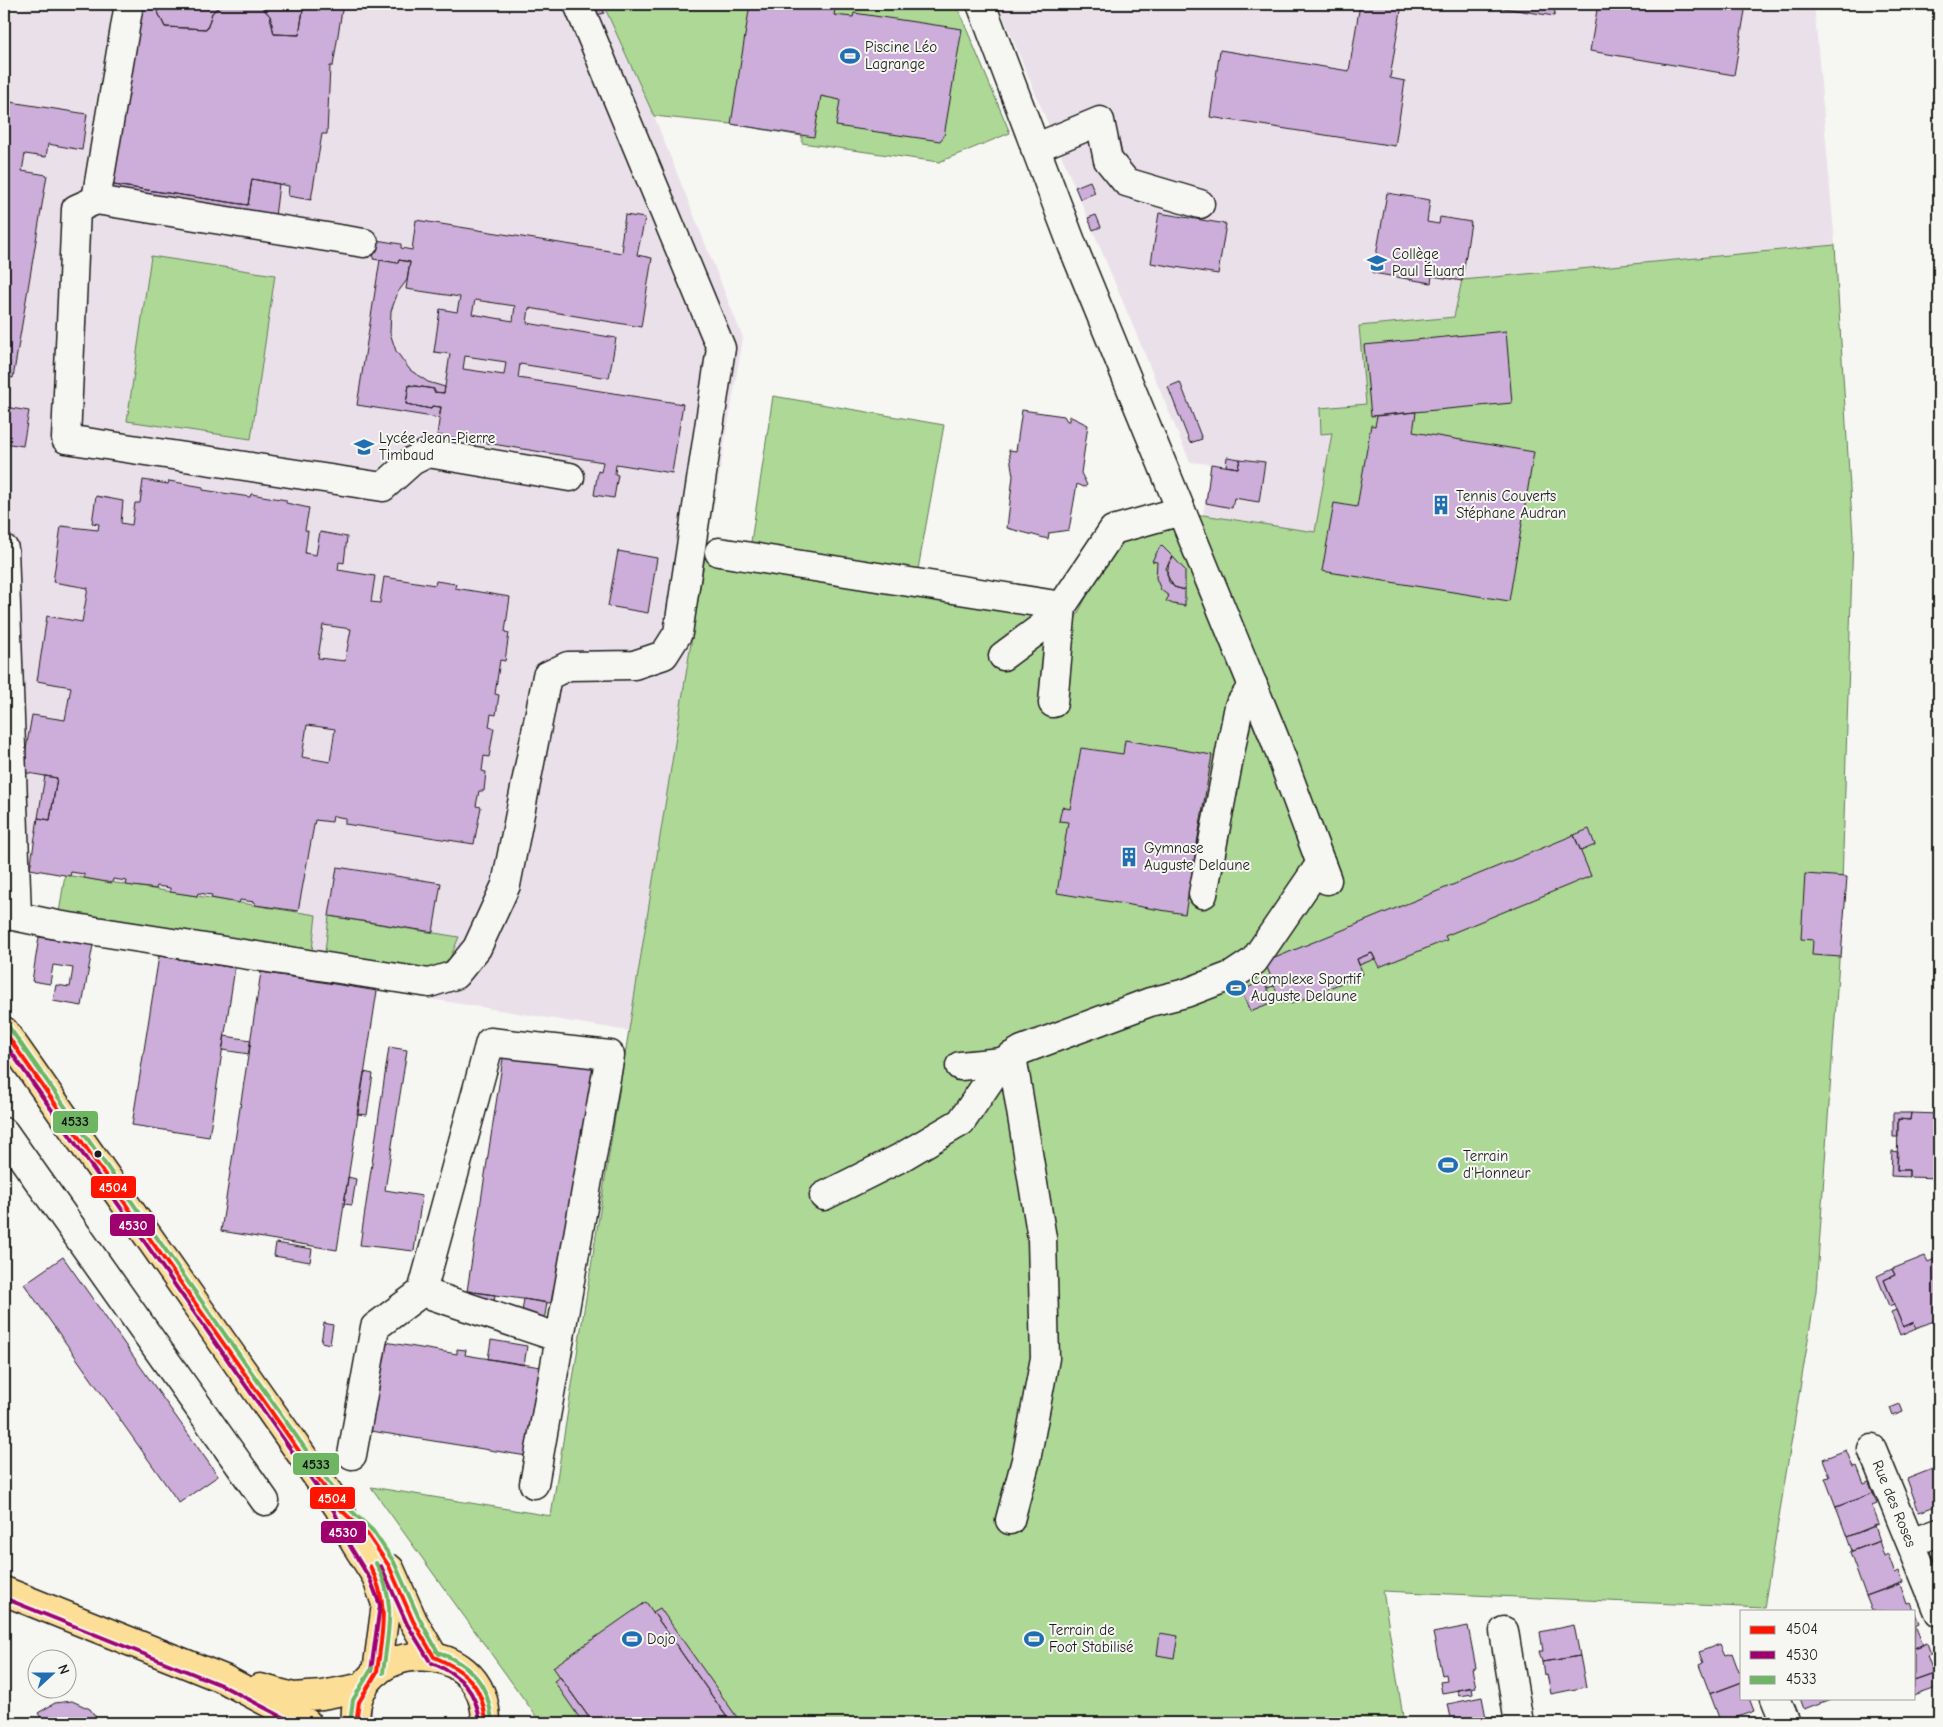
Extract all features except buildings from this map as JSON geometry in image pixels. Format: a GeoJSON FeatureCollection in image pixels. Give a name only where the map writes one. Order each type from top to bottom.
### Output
{"type":"FeatureCollection","features":[{"type":"Feature","properties":{"kind":"main road"},"geometry":{"type":"LineString","coordinates":[[4,1030],[339,1508],[355,1543],[376,1576],[386,1604],[371,1680],[358,1702],[356,1723]]}},
{"type":"Feature","properties":{"kind":"main road"},"geometry":{"type":"LineString","coordinates":[[339,1508],[368,1534],[389,1566],[413,1620],[434,1657]]}},
{"type":"Feature","properties":{"kind":"main road"},"geometry":{"type":"LineString","coordinates":[[4,1591],[224,1679],[306,1723]]}},
{"type":"Feature","properties":{"kind":"main road"},"geometry":{"type":"LineString","coordinates":[[224,1679],[293,1697],[322,1695],[371,1680],[404,1658],[419,1655],[434,1657],[455,1664],[472,1679],[482,1694],[486,1712],[486,1723]]}},
{"type":"Feature","properties":{"kind":"street"},"geometry":{"type":"LineString","coordinates":[[96,200],[129,4]]}},
{"type":"Feature","properties":{"kind":"street"},"geometry":{"type":"LineString","coordinates":[[4,549],[10,915],[58,925],[429,983],[455,975],[477,948],[506,885],[547,676],[568,666],[634,665],[664,655],[678,633],[721,348],[578,4]]}},
{"type":"Feature","properties":{"kind":"street"},"geometry":{"type":"LineString","coordinates":[[960,1066],[1007,1059],[1022,1050],[1150,1002],[1186,994],[1233,974],[1254,961],[1324,871],[1274,736],[1073,247],[981,4]]}},
{"type":"Feature","properties":{"kind":"street"},"geometry":{"type":"LineString","coordinates":[[1035,148],[1100,121],[1108,160],[1126,182],[1200,204]]}},
{"type":"Feature","properties":{"kind":"street"},"geometry":{"type":"LineString","coordinates":[[364,243],[96,200],[76,209],[66,439],[383,487],[412,461],[428,452],[570,477]]}},
{"type":"Feature","properties":{"kind":"street"},"geometry":{"type":"LineString","coordinates":[[1003,656],[1042,627],[1062,606],[1113,530],[1181,511]]}},
{"type":"Feature","properties":{"kind":"street"},"geometry":{"type":"LineString","coordinates":[[720,552],[1062,606]]}},
{"type":"Feature","properties":{"kind":"street"},"geometry":{"type":"LineString","coordinates":[[1053,703],[1062,606]]}},
{"type":"Feature","properties":{"kind":"street"},"geometry":{"type":"LineString","coordinates":[[1203,894],[1239,706],[1253,685]]}},
{"type":"Feature","properties":{"kind":"street"},"geometry":{"type":"LineString","coordinates":[[352,1456],[375,1327],[422,1292],[490,1042],[610,1055],[534,1484]]}},
{"type":"Feature","properties":{"kind":"street"},"geometry":{"type":"LineString","coordinates":[[824,1196],[900,1158],[962,1122],[1007,1059]]}},
{"type":"Feature","properties":{"kind":"street"},"geometry":{"type":"LineString","coordinates":[[1007,1059],[1042,1238],[1045,1358],[1026,1460],[1010,1520]]}},
{"type":"Feature","properties":{"kind":"street"},"geometry":{"type":"LineString","coordinates":[[4,1132],[265,1501]]}},
{"type":"Feature","properties":{"kind":"street"},"geometry":{"type":"LineString","coordinates":[[422,1292],[560,1338]]}},
{"type":"Feature","properties":{"kind":"street","name":"Rue des Roses"},"geometry":{"type":"LineString","coordinates":[[1872,1449],[1912,1542],[1939,1612]]}},
{"type":"Feature","properties":{"kind":"street"},"geometry":{"type":"LineString","coordinates":[[1912,1542],[1939,1532]]}},
{"type":"Feature","properties":{"kind":"street"},"geometry":{"type":"LineString","coordinates":[[1504,1631],[1519,1723]]}},
{"type":"Feature","properties":{"kind":"street"},"geometry":{"type":"LineString","coordinates":[[1776,1700],[1785,1723]]}},
{"type":"Feature","properties":{"kind":"shaded area","name":"Lycée Jean-Pierre Timbaud"},"geometry":{"type":"Polygon","coordinates":[[[39,4],[603,4],[654,116],[743,338],[705,556],[629,1031],[56,939],[64,875],[30,869],[34,844],[4,840],[4,15],[39,4]]]}},
{"type":"Feature","properties":{"kind":"shaded area","name":"Collège Paul Éluard"},"geometry":{"type":"Polygon","coordinates":[[[998,4],[1814,4],[1835,245],[1462,281],[1454,317],[1359,326],[1366,404],[1332,433],[1315,532],[1203,515],[1211,464],[1190,462],[998,4]]]}},
{"type":"Feature","properties":{"kind":"green space"},"geometry":{"type":"Polygon","coordinates":[[[603,4],[956,4],[1010,133],[939,162],[802,143],[802,136],[731,124],[654,116],[603,4]]]}},
{"type":"Feature","properties":{"kind":"green space","name":"Complexe Sportif Auguste Delaune"},"geometry":{"type":"Polygon","coordinates":[[[1835,245],[1853,537],[1840,946],[1816,1291],[1764,1608],[1383,1591],[1404,1723],[541,1723],[371,1487],[551,1516],[705,556],[1075,619],[1112,546],[1157,524],[1203,515],[1315,532],[1332,433],[1321,434],[1320,408],[1366,404],[1359,326],[1454,317],[1462,280],[1835,245]]]}},
{"type":"Feature","properties":{"kind":"green space"},"geometry":{"type":"Polygon","coordinates":[[[151,256],[275,275],[251,439],[127,421],[151,256]]]}},
{"type":"Feature","properties":{"kind":"green space"},"geometry":{"type":"Polygon","coordinates":[[[773,396],[944,425],[917,575],[749,555],[773,396]]]}},
{"type":"Feature","properties":{"kind":"green space"},"geometry":{"type":"Polygon","coordinates":[[[65,875],[316,915],[311,959],[58,919],[65,875]]]}},
{"type":"Feature","properties":{"kind":"green space"},"geometry":{"type":"Polygon","coordinates":[[[329,916],[459,937],[450,958],[441,965],[419,975],[324,961],[329,916]]]}},
{"type":"Feature","properties":{"kind":"transit line","name":"4533"},"geometry":{"type":"LineString","coordinates":[[9,1027],[344,1504],[373,1531],[394,1562],[419,1618],[439,1654]]}},
{"type":"Feature","properties":{"kind":"transit line","name":"4504"},"geometry":{"type":"LineString","coordinates":[[4,1031],[339,1508],[368,1535],[389,1566],[413,1621],[434,1657]]}},
{"type":"Feature","properties":{"kind":"transit line","name":"4530"},"geometry":{"type":"LineString","coordinates":[[4,1042],[334,1511],[350,1546],[370,1579],[380,1605],[371,1671]]}},
{"type":"Feature","properties":{"kind":"transit line","name":"4533"},"geometry":{"type":"LineString","coordinates":[[376,1563],[383,1577],[389,1604],[389,1630],[383,1673]]}},
{"type":"Feature","properties":{"kind":"transit line","name":"4504"},"geometry":{"type":"LineString","coordinates":[[370,1566],[380,1593],[383,1618],[377,1672]]}},
{"type":"Feature","properties":{"kind":"transit line","name":"4530"},"geometry":{"type":"LineString","coordinates":[[381,1566],[407,1624],[429,1660]]}},
{"type":"Feature","properties":{"kind":"transit line","name":"4530"},"geometry":{"type":"LineString","coordinates":[[4,1598],[221,1685],[294,1723]]}},
{"type":"Feature","properties":{"kind":"transit line","name":"4533"},"geometry":{"type":"LineString","coordinates":[[436,1651],[460,1663],[476,1678],[487,1697],[492,1723]]}},
{"type":"Feature","properties":{"kind":"transit line","name":"4504"},"geometry":{"type":"LineString","coordinates":[[434,1657],[456,1668],[471,1681],[481,1699],[486,1723]]}},
{"type":"Feature","properties":{"kind":"transit line","name":"4530"},"geometry":{"type":"LineString","coordinates":[[432,1663],[451,1673],[466,1685],[475,1702],[480,1723]]}},
{"type":"Feature","properties":{"kind":"transit line","name":"4533"},"geometry":{"type":"LineString","coordinates":[[350,1723],[353,1700],[372,1668]]}},
{"type":"Feature","properties":{"kind":"transit line","name":"4504"},"geometry":{"type":"LineString","coordinates":[[356,1723],[359,1702],[377,1672]]}},
{"type":"Feature","properties":{"kind":"place","name":"Piscine Léo Lagrange"},"geometry":{"type":"Point","coordinates":[850,56]}},
{"type":"Feature","properties":{"kind":"place","name":"Collège Paul Éluard"},"geometry":{"type":"Point","coordinates":[1377,263]}},
{"type":"Feature","properties":{"kind":"place","name":"Lycée Jean-Pierre Timbaud"},"geometry":{"type":"Point","coordinates":[364,447]}},
{"type":"Feature","properties":{"kind":"place","name":"Tennis Couverts Stéphane Audran"},"geometry":{"type":"Point","coordinates":[1441,505]}},
{"type":"Feature","properties":{"kind":"place","name":"Gymnase Auguste Delaune"},"geometry":{"type":"Point","coordinates":[1129,857]}},
{"type":"Feature","properties":{"kind":"place","name":"Complexe Sportif Auguste Delaune"},"geometry":{"type":"Point","coordinates":[1236,988]}},
{"type":"Feature","properties":{"kind":"place","name":"Terrain d'Honneur"},"geometry":{"type":"Point","coordinates":[1448,1165]}},
{"type":"Feature","properties":{"kind":"place","name":"Dojo"},"geometry":{"type":"Point","coordinates":[632,1639]}},
{"type":"Feature","properties":{"kind":"place","name":"Terrain de Foot Stabilisé"},"geometry":{"type":"Point","coordinates":[1034,1639]}}]}
